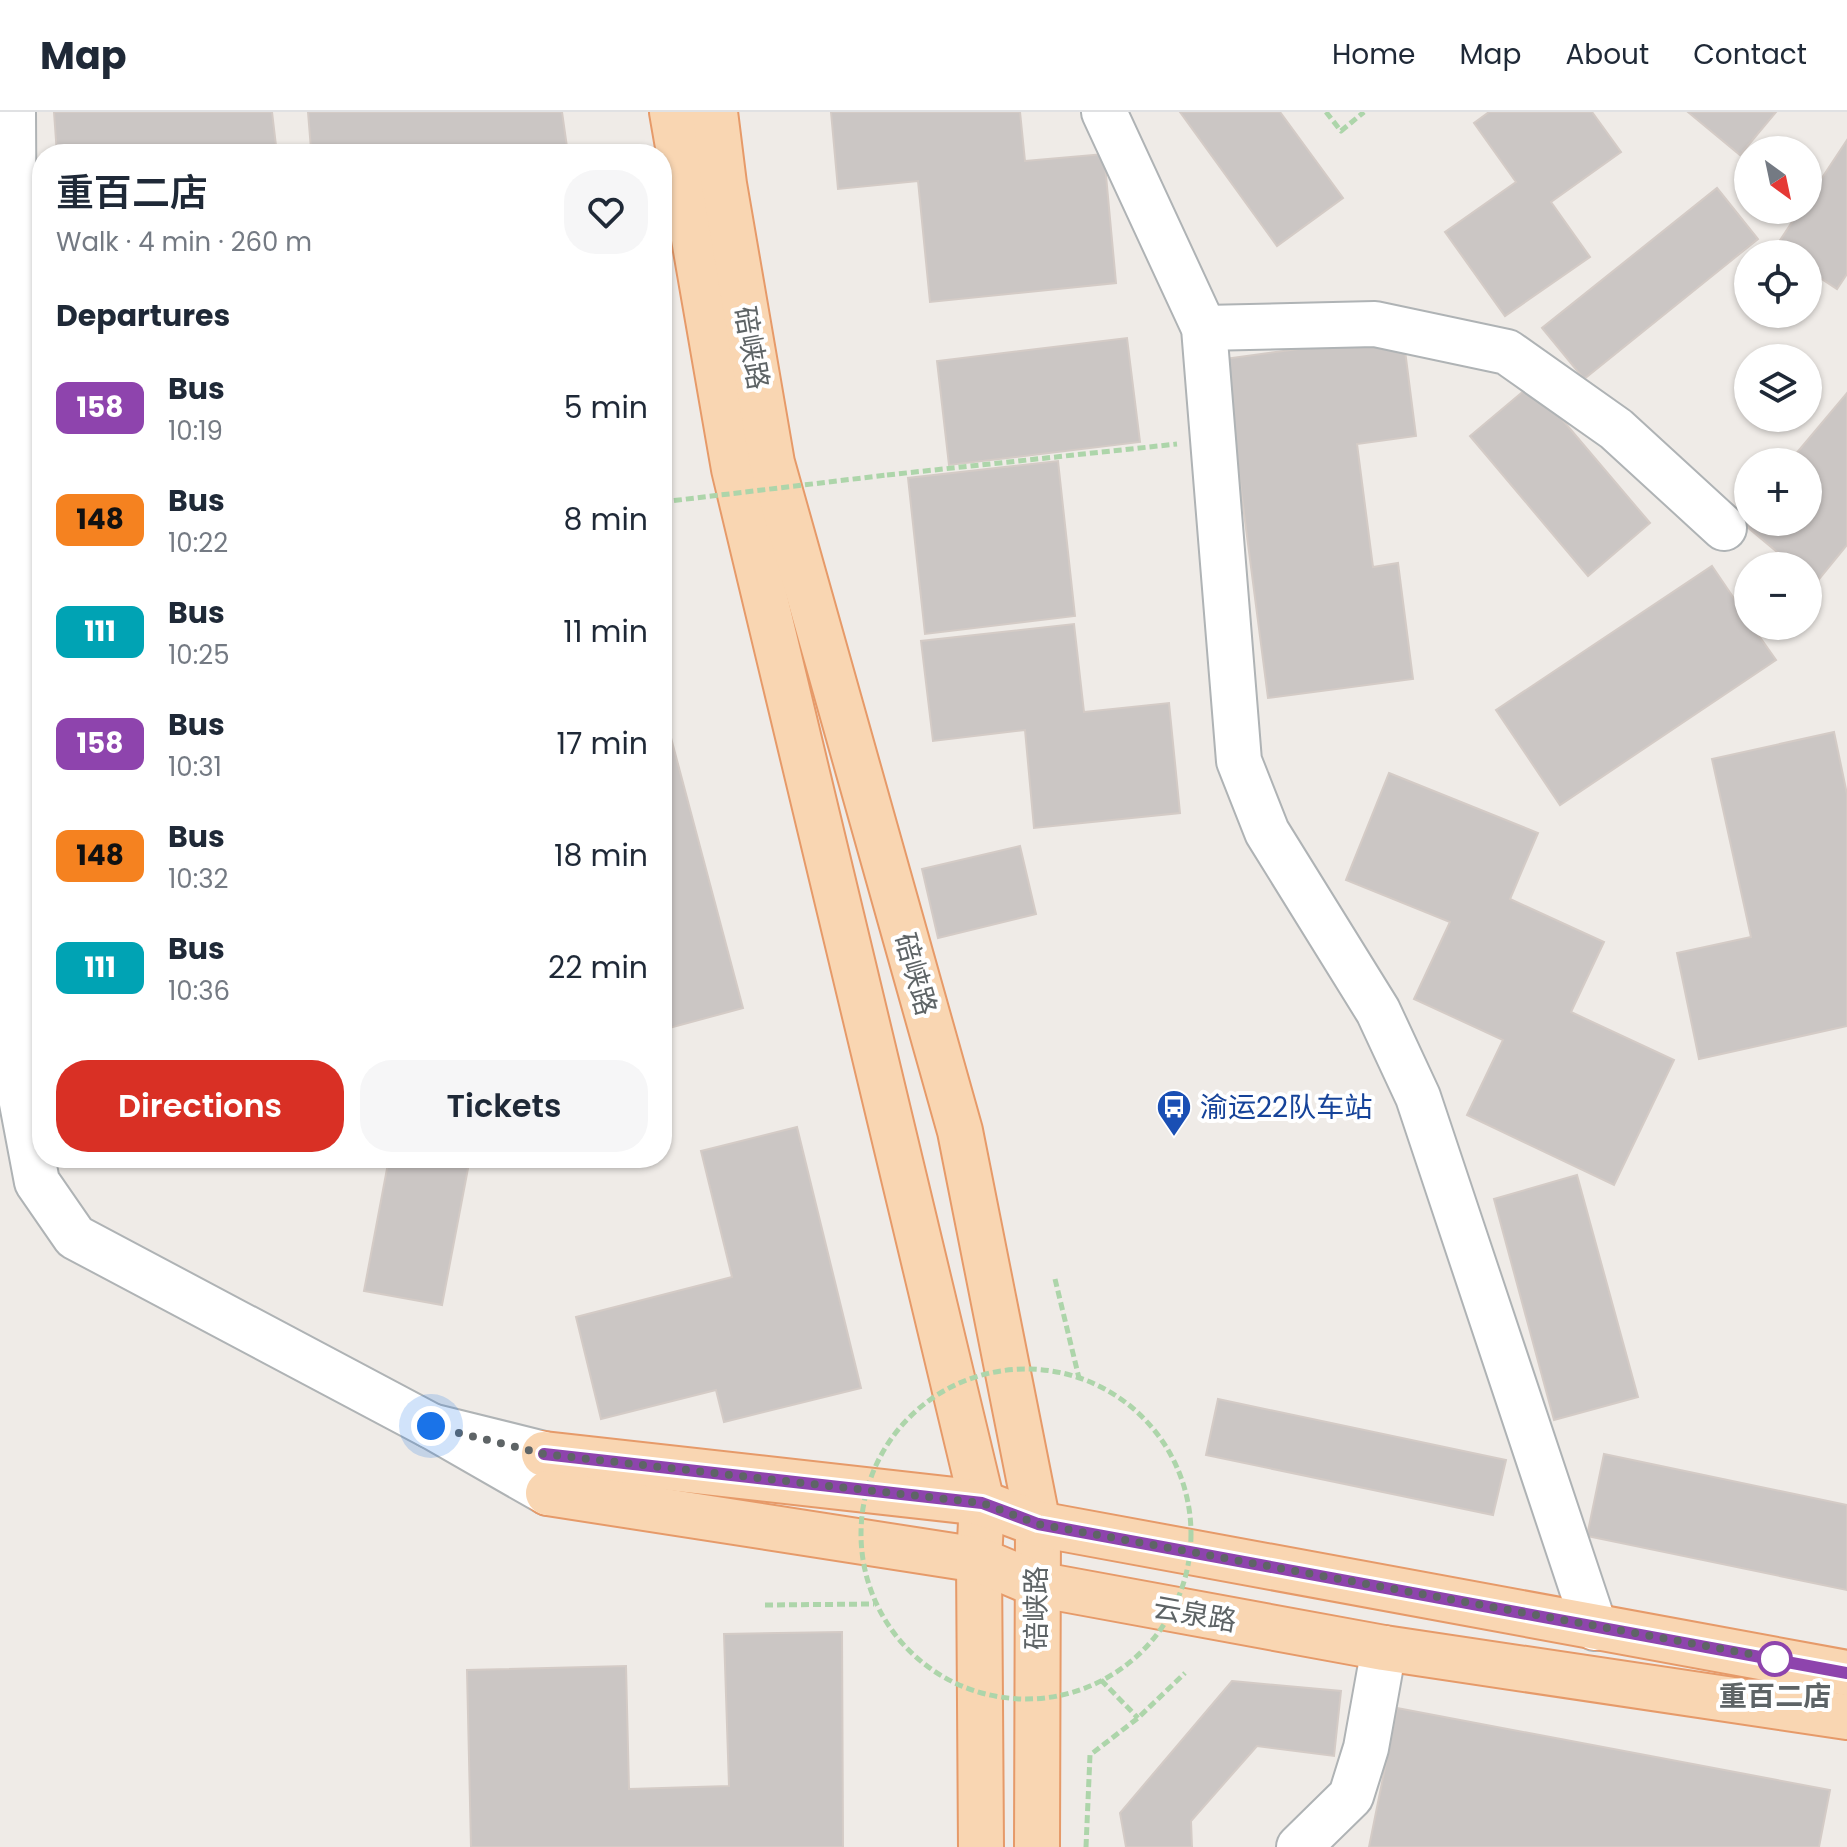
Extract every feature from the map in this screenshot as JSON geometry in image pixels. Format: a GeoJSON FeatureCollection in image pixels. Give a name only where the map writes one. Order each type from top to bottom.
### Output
{"type":"FeatureCollection","features":[{"type":"Feature","properties":{"kind":"main road","name":"碚峡路"},"geometry":{"type":"LineString","coordinates":[[672,112],[734,469],[982,1503],[979,1560],[981,1847]]}},
{"type":"Feature","properties":{"kind":"main road","name":"碚峡路"},"geometry":{"type":"LineString","coordinates":[[715,112],[724,184],[772,463],[960,1131],[1038,1524],[1037,1847]]}},
{"type":"Feature","properties":{"kind":"main road"},"geometry":{"type":"LineString","coordinates":[[546,1473],[982,1503],[1038,1524],[1847,1673]]}},
{"type":"Feature","properties":{"kind":"main road","name":"云泉路"},"geometry":{"type":"LineString","coordinates":[[546,1473],[979,1560],[1036,1584],[1384,1648],[1847,1717]]}},
{"type":"Feature","properties":{"kind":"street"},"geometry":{"type":"LineString","coordinates":[[13,112],[18,1082],[32,1156]]}},
{"type":"Feature","properties":{"kind":"street"},"geometry":{"type":"LineString","coordinates":[[1104,112],[1204,328],[1239,761],[1267,832],[1378,1011],[1418,1097],[1595,1628]]}},
{"type":"Feature","properties":{"kind":"street"},"geometry":{"type":"LineString","coordinates":[[1204,328],[1375,324],[1507,352],[1616,429],[1724,528]]}},
{"type":"Feature","properties":{"kind":"street"},"geometry":{"type":"LineString","coordinates":[[34,1168],[37,1182],[75,1237],[431,1426],[546,1473]]}},
{"type":"Feature","properties":{"kind":"street"},"geometry":{"type":"LineString","coordinates":[[1299,1847],[1351,1796],[1366,1748],[1384,1648]]}},
{"type":"Feature","properties":{"kind":"path"},"geometry":{"type":"LineString","coordinates":[[1326,112],[1341,131],[1364,112]]}},
{"type":"Feature","properties":{"kind":"path"},"geometry":{"type":"LineString","coordinates":[[672,501],[887,475],[1213,442]]}},
{"type":"Feature","properties":{"kind":"path"},"geometry":{"type":"LineString","coordinates":[[1055,1279],[1079,1378]]}},
{"type":"Feature","properties":{"kind":"path"},"geometry":{"type":"LineString","coordinates":[[1017,1368],[1070,1373],[1117,1395],[1156,1429],[1182,1474],[1193,1530],[1185,1586],[1158,1636],[1116,1674],[1064,1696],[1007,1700],[952,1684],[906,1650],[874,1604],[860,1549],[865,1492],[887,1445],[921,1406],[966,1379],[1017,1368]]}},
{"type":"Feature","properties":{"kind":"path"},"geometry":{"type":"LineString","coordinates":[[765,1605],[874,1604]]}},
{"type":"Feature","properties":{"kind":"path"},"geometry":{"type":"LineString","coordinates":[[1086,1847],[1090,1755],[1138,1718],[1185,1673]]}},
{"type":"Feature","properties":{"kind":"path"},"geometry":{"type":"LineString","coordinates":[[1101,1680],[1138,1718]]}},
{"type":"Feature","properties":{"kind":"building"},"geometry":{"type":"Polygon","coordinates":[[[54,112],[272,112],[276,144],[56,144],[54,112]]]}},
{"type":"Feature","properties":{"kind":"building"},"geometry":{"type":"Polygon","coordinates":[[[308,112],[562,112],[567,144],[311,144],[308,112]]]}},
{"type":"Feature","properties":{"kind":"building"},"geometry":{"type":"Polygon","coordinates":[[[831,112],[1020,112],[1025,161],[1104,154],[1116,283],[930,302],[918,181],[838,189],[831,112]]]}},
{"type":"Feature","properties":{"kind":"building"},"geometry":{"type":"Polygon","coordinates":[[[1180,112],[1280,112],[1343,198],[1277,246],[1180,112]]]}},
{"type":"Feature","properties":{"kind":"building"},"geometry":{"type":"Polygon","coordinates":[[[1489,112],[1592,112],[1621,152],[1551,202],[1590,257],[1505,316],[1445,232],[1516,182],[1474,123],[1489,112]]]}},
{"type":"Feature","properties":{"kind":"building"},"geometry":{"type":"Polygon","coordinates":[[[1688,112],[1776,112],[1756,136],[1734,136],[1734,150],[1688,112]]]}},
{"type":"Feature","properties":{"kind":"building"},"geometry":{"type":"Polygon","coordinates":[[[1847,140],[1847,274],[1837,289],[1822,279],[1822,240],[1780,240],[1791,224],[1822,224],[1822,178],[1847,140]]]}},
{"type":"Feature","properties":{"kind":"building"},"geometry":{"type":"Polygon","coordinates":[[[1717,188],[1734,209],[1734,224],[1746,224],[1758,239],[1734,240],[1734,258],[1584,379],[1542,328],[1717,188]]]}},
{"type":"Feature","properties":{"kind":"building"},"geometry":{"type":"Polygon","coordinates":[[[1403,335],[1416,436],[1357,444],[1373,567],[1398,563],[1413,679],[1268,698],[1224,359],[1403,335]]]}},
{"type":"Feature","properties":{"kind":"building"},"geometry":{"type":"Polygon","coordinates":[[[1127,338],[1140,442],[949,465],[937,361],[1127,338]]]}},
{"type":"Feature","properties":{"kind":"building"},"geometry":{"type":"Polygon","coordinates":[[[1532,384],[1650,523],[1588,576],[1470,436],[1532,384]]]}},
{"type":"Feature","properties":{"kind":"building"},"geometry":{"type":"Polygon","coordinates":[[[1847,393],[1847,545],[1822,575],[1822,552],[1777,552],[1758,536],[1822,536],[1822,448],[1801,448],[1814,432],[1822,432],[1822,423],[1847,393]]]}},
{"type":"Feature","properties":{"kind":"building"},"geometry":{"type":"Polygon","coordinates":[[[1058,461],[1075,616],[925,634],[908,478],[1058,461]]]}},
{"type":"Feature","properties":{"kind":"building"},"geometry":{"type":"Polygon","coordinates":[[[1712,566],[1734,598],[1734,640],[1762,640],[1776,660],[1560,805],[1496,710],[1712,566]]]}},
{"type":"Feature","properties":{"kind":"building"},"geometry":{"type":"Polygon","coordinates":[[[1074,624],[1084,712],[1169,703],[1180,813],[1034,828],[1025,730],[933,741],[921,641],[1074,624]]]}},
{"type":"Feature","properties":{"kind":"building"},"geometry":{"type":"Polygon","coordinates":[[[1834,732],[1847,794],[1847,1026],[1699,1059],[1677,953],[1751,937],[1712,759],[1834,732]]]}},
{"type":"Feature","properties":{"kind":"building"},"geometry":{"type":"Polygon","coordinates":[[[672,742],[743,1008],[672,1027],[672,742]]]}},
{"type":"Feature","properties":{"kind":"building"},"geometry":{"type":"Polygon","coordinates":[[[1389,773],[1538,833],[1510,899],[1604,942],[1571,1012],[1674,1060],[1614,1185],[1467,1115],[1503,1040],[1414,999],[1450,922],[1346,880],[1389,773]]]}},
{"type":"Feature","properties":{"kind":"building"},"geometry":{"type":"Polygon","coordinates":[[[1020,846],[1036,914],[938,938],[922,869],[1020,846]]]}},
{"type":"Feature","properties":{"kind":"building"},"geometry":{"type":"Polygon","coordinates":[[[797,1127],[861,1388],[724,1422],[716,1390],[601,1419],[576,1317],[732,1277],[701,1151],[797,1127]]]}},
{"type":"Feature","properties":{"kind":"building"},"geometry":{"type":"Polygon","coordinates":[[[387,1168],[468,1168],[442,1305],[364,1291],[387,1168]]]}},
{"type":"Feature","properties":{"kind":"building"},"geometry":{"type":"Polygon","coordinates":[[[1577,1175],[1638,1397],[1554,1420],[1494,1199],[1577,1175]]]}},
{"type":"Feature","properties":{"kind":"building"},"geometry":{"type":"Polygon","coordinates":[[[1218,1399],[1506,1460],[1493,1515],[1206,1455],[1218,1399]]]}},
{"type":"Feature","properties":{"kind":"building"},"geometry":{"type":"Polygon","coordinates":[[[1604,1454],[1847,1505],[1847,1590],[1587,1536],[1604,1454]]]}},
{"type":"Feature","properties":{"kind":"building"},"geometry":{"type":"Polygon","coordinates":[[[842,1632],[843,1847],[471,1847],[467,1670],[626,1666],[629,1789],[729,1786],[724,1634],[842,1632]]]}},
{"type":"Feature","properties":{"kind":"building"},"geometry":{"type":"Polygon","coordinates":[[[1232,1681],[1341,1691],[1334,1756],[1257,1746],[1191,1821],[1192,1847],[1126,1847],[1120,1813],[1232,1681]]]}},
{"type":"Feature","properties":{"kind":"building"},"geometry":{"type":"Polygon","coordinates":[[[1397,1708],[1830,1790],[1819,1847],[1369,1847],[1397,1708]]]}},
{"type":"Feature","properties":{"kind":"bus line","name":"158"},"geometry":{"type":"LineString","coordinates":[[544,1454],[982,1503],[1038,1524],[1847,1673]]}},
{"type":"Feature","properties":{"kind":"place","name":"渝运22队车站"},"geometry":{"type":"Point","coordinates":[1174,1138]}},
{"type":"Feature","properties":{"kind":"place","name":"重百二店"},"geometry":{"type":"Point","coordinates":[1775,1659]}},
{"type":"Feature","properties":{"kind":"route"},"geometry":{"type":"LineString","coordinates":[[431,1426],[544,1454],[982,1503],[1038,1524],[1788,1661],[1775,1659]]}}]}
